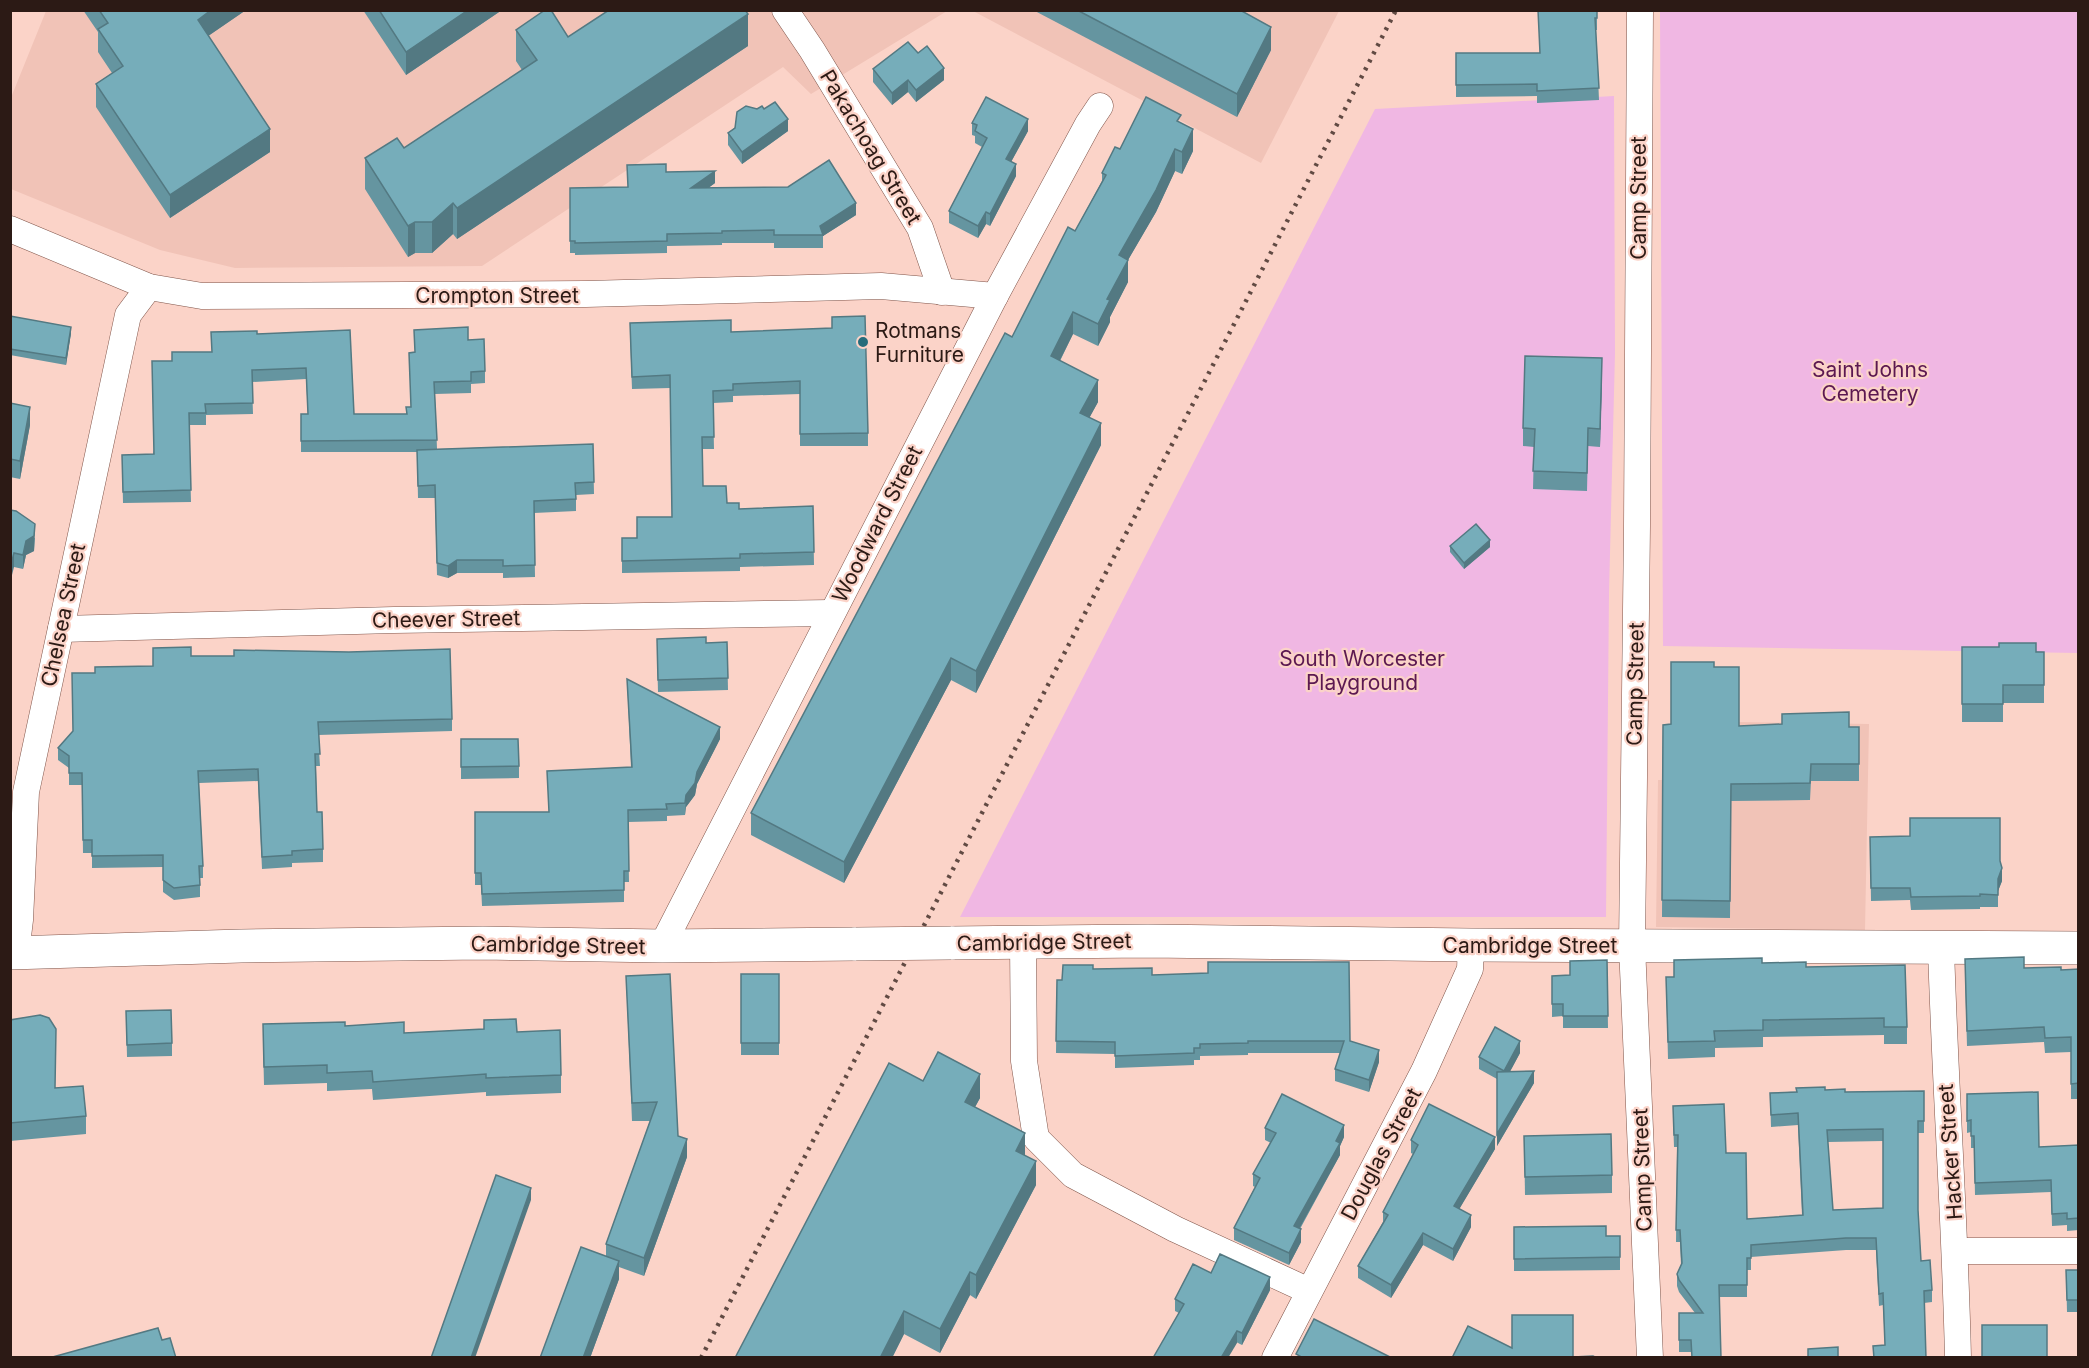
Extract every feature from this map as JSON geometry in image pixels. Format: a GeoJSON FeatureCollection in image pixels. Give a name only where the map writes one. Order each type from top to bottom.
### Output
{"type":"FeatureCollection","features":[{"type":"Feature","properties":{"kind":"main road","name":"Cambridge Street"},"geometry":{"type":"LineString","coordinates":[[13,953],[483,943],[662,946],[1148,941],[2079,948]]}},
{"type":"Feature","properties":{"kind":"street","name":"Pakachoag Street"},"geometry":{"type":"LineString","coordinates":[[785,10],[812,50],[920,228],[942,292]]}},
{"type":"Feature","properties":{"kind":"street","name":"Camp Street"},"geometry":{"type":"LineString","coordinates":[[1640,10],[1632,946],[1650,1358]]}},
{"type":"Feature","properties":{"kind":"street","name":"Woodward Street"},"geometry":{"type":"LineString","coordinates":[[662,946],[995,296],[1100,106]]}},
{"type":"Feature","properties":{"kind":"street","name":"Crompton Street"},"geometry":{"type":"LineString","coordinates":[[10,229],[149,287],[202,296],[586,294],[881,286],[995,296]]}},
{"type":"Feature","properties":{"kind":"street","name":"Chelsea Street"},"geometry":{"type":"LineString","coordinates":[[13,953],[20,920],[26,792],[128,315],[149,287]]}},
{"type":"Feature","properties":{"kind":"street","name":"Cheever Street"},"geometry":{"type":"LineString","coordinates":[[61,629],[394,620],[831,613]]}},
{"type":"Feature","properties":{"kind":"street"},"geometry":{"type":"LineString","coordinates":[[1023,943],[1024,1061],[1036,1138],[1073,1175],[1175,1229],[1309,1292]]}},
{"type":"Feature","properties":{"kind":"street","name":"Douglas Street"},"geometry":{"type":"LineString","coordinates":[[1275,1358],[1434,1050],[1470,969],[1471,945]]}},
{"type":"Feature","properties":{"kind":"street","name":"Hacker Street"},"geometry":{"type":"LineString","coordinates":[[1941,947],[1944,1059],[1956,1251],[1959,1358]]}},
{"type":"Feature","properties":{"kind":"street"},"geometry":{"type":"LineString","coordinates":[[1956,1251],[2079,1251]]}},
{"type":"Feature","properties":{"kind":"shaded area"},"geometry":{"type":"Polygon","coordinates":[[[46,11],[947,11],[811,94],[783,67],[482,266],[235,268],[160,250],[11,189],[10,100],[46,11]]]}},
{"type":"Feature","properties":{"kind":"shaded area"},"geometry":{"type":"Polygon","coordinates":[[[973,11],[1339,11],[1261,163],[973,11]]]}},
{"type":"Feature","properties":{"kind":"shaded area"},"geometry":{"type":"Polygon","coordinates":[[[1738,722],[1869,724],[1865,930],[1656,927],[1658,780],[1737,781],[1738,722]]]}},
{"type":"Feature","properties":{"kind":"green space","name":"Saint Johns Cemetery"},"geometry":{"type":"Polygon","coordinates":[[[1660,11],[2078,11],[2078,653],[1663,646],[1660,11]]]}},
{"type":"Feature","properties":{"kind":"green space","name":"South Worcester Playground"},"geometry":{"type":"Polygon","coordinates":[[[1614,96],[1615,353],[1609,593],[1606,917],[960,917],[1375,109],[1614,96]]]}},
{"type":"Feature","properties":{"kind":"building"},"geometry":{"type":"Polygon","coordinates":[[[99,10],[211,10],[198,20],[270,129],[170,195],[96,84],[123,66],[98,29],[108,23],[99,10]]]}},
{"type":"Feature","properties":{"kind":"building"},"geometry":{"type":"Polygon","coordinates":[[[379,10],[468,10],[406,52],[379,10]]]}},
{"type":"Feature","properties":{"kind":"building"},"geometry":{"type":"Polygon","coordinates":[[[545,10],[551,10],[568,37],[609,10],[745,10],[748,14],[457,208],[453,203],[432,222],[415,222],[408,226],[365,158],[397,138],[404,148],[537,60],[516,30],[545,10]]]}},
{"type":"Feature","properties":{"kind":"building"},"geometry":{"type":"Polygon","coordinates":[[[1077,10],[1240,10],[1271,27],[1237,94],[1077,10]]]}},
{"type":"Feature","properties":{"kind":"building"},"geometry":{"type":"Polygon","coordinates":[[[1538,10],[1597,10],[1597,18],[1595,18],[1599,88],[1537,91],[1537,84],[1456,85],[1456,53],[1540,53],[1538,10]]]}},
{"type":"Feature","properties":{"kind":"building"},"geometry":{"type":"Polygon","coordinates":[[[908,42],[918,53],[927,46],[944,68],[916,90],[908,80],[892,93],[873,69],[908,42]]]}},
{"type":"Feature","properties":{"kind":"building"},"geometry":{"type":"Polygon","coordinates":[[[986,97],[1028,119],[1006,159],[1016,164],[990,214],[986,212],[978,226],[949,211],[987,138],[975,131],[977,125],[972,123],[986,97]]]}},
{"type":"Feature","properties":{"kind":"building"},"geometry":{"type":"Polygon","coordinates":[[[1146,97],[1181,115],[1177,121],[1193,129],[1182,152],[1175,149],[1156,190],[1119,255],[1128,260],[1107,299],[1110,300],[1098,324],[1073,312],[1051,356],[1098,380],[1080,413],[1101,423],[976,671],[951,658],[844,862],[751,813],[1005,333],[1012,337],[1068,227],[1075,231],[1106,175],[1102,173],[1115,147],[1120,149],[1146,97]]]}},
{"type":"Feature","properties":{"kind":"building"},"geometry":{"type":"Polygon","coordinates":[[[775,102],[788,119],[742,152],[728,133],[735,128],[737,112],[746,106],[757,109],[762,106],[764,109],[775,102]]]}},
{"type":"Feature","properties":{"kind":"building"},"geometry":{"type":"Polygon","coordinates":[[[829,160],[856,203],[820,226],[823,235],[774,235],[774,230],[722,231],[722,233],[667,234],[667,241],[575,243],[575,241],[570,241],[570,188],[628,187],[627,165],[666,164],[666,172],[715,171],[691,188],[788,187],[829,160]]]}},
{"type":"Feature","properties":{"kind":"building"},"geometry":{"type":"Polygon","coordinates":[[[10,316],[71,327],[66,358],[10,349],[10,316]]]}},
{"type":"Feature","properties":{"kind":"building"},"geometry":{"type":"Polygon","coordinates":[[[865,316],[868,433],[800,434],[800,381],[733,384],[733,390],[713,391],[714,437],[702,437],[703,486],[726,486],[727,503],[739,503],[739,509],[813,506],[814,552],[740,554],[740,558],[622,561],[622,538],[637,538],[637,517],[672,517],[670,375],[632,377],[630,323],[731,320],[731,332],[832,328],[832,317],[865,316]]]}},
{"type":"Feature","properties":{"kind":"building"},"geometry":{"type":"Polygon","coordinates":[[[468,327],[468,340],[484,339],[485,371],[471,372],[471,381],[434,382],[437,440],[301,441],[301,414],[308,414],[306,368],[252,370],[253,403],[205,404],[206,413],[189,413],[191,490],[123,492],[122,455],[154,454],[152,361],[172,361],[172,352],[212,352],[211,332],[257,331],[257,334],[350,330],[354,414],[407,414],[406,407],[411,407],[409,353],[415,352],[414,330],[468,327]]]}},
{"type":"Feature","properties":{"kind":"building"},"geometry":{"type":"Polygon","coordinates":[[[1525,356],[1602,358],[1600,429],[1588,428],[1587,473],[1533,471],[1535,429],[1523,428],[1525,356]]]}},
{"type":"Feature","properties":{"kind":"building"},"geometry":{"type":"Polygon","coordinates":[[[10,403],[30,407],[20,461],[10,459],[10,403]]]}},
{"type":"Feature","properties":{"kind":"building"},"geometry":{"type":"Polygon","coordinates":[[[593,444],[594,482],[575,483],[576,499],[534,501],[535,565],[503,566],[503,560],[457,560],[448,566],[437,563],[435,485],[418,486],[417,450],[593,444]]]}},
{"type":"Feature","properties":{"kind":"building"},"geometry":{"type":"Polygon","coordinates":[[[10,510],[16,511],[35,524],[34,536],[26,541],[23,555],[14,553],[10,568],[10,510]]]}},
{"type":"Feature","properties":{"kind":"building"},"geometry":{"type":"Polygon","coordinates":[[[1476,524],[1490,540],[1464,563],[1450,546],[1476,524]]]}},
{"type":"Feature","properties":{"kind":"building"},"geometry":{"type":"Polygon","coordinates":[[[706,637],[706,643],[727,642],[728,678],[658,680],[657,639],[706,637]]]}},
{"type":"Feature","properties":{"kind":"building"},"geometry":{"type":"Polygon","coordinates":[[[1999,643],[2036,643],[2036,652],[2044,652],[2044,685],[2003,685],[2003,704],[1962,704],[1962,647],[1999,647],[1999,643]]]}},
{"type":"Feature","properties":{"kind":"building"},"geometry":{"type":"Polygon","coordinates":[[[191,647],[191,656],[234,656],[234,650],[349,652],[450,649],[452,719],[318,722],[320,754],[315,754],[317,812],[322,812],[323,849],[292,851],[292,855],[262,857],[258,769],[198,771],[203,866],[199,866],[200,885],[174,888],[163,880],[163,855],[92,856],[92,840],[83,840],[82,773],[69,773],[69,756],[58,748],[73,731],[72,673],[95,673],[95,667],[153,666],[153,648],[191,647]]]}},
{"type":"Feature","properties":{"kind":"building"},"geometry":{"type":"Polygon","coordinates":[[[1671,662],[1714,662],[1714,667],[1739,667],[1739,726],[1782,724],[1782,714],[1849,712],[1849,727],[1859,727],[1859,764],[1811,764],[1810,783],[1731,784],[1730,901],[1662,900],[1663,725],[1671,724],[1671,662]]]}},
{"type":"Feature","properties":{"kind":"building"},"geometry":{"type":"Polygon","coordinates":[[[627,679],[720,727],[697,772],[695,783],[686,795],[685,803],[666,804],[667,809],[628,810],[629,871],[624,871],[624,890],[482,894],[481,873],[475,873],[475,812],[549,812],[547,771],[632,767],[627,679]]]}},
{"type":"Feature","properties":{"kind":"building"},"geometry":{"type":"Polygon","coordinates":[[[461,739],[518,739],[519,766],[461,767],[461,739]]]}},
{"type":"Feature","properties":{"kind":"building"},"geometry":{"type":"Polygon","coordinates":[[[1910,818],[2000,818],[2002,868],[1998,879],[1998,895],[1911,897],[1910,888],[1871,888],[1870,837],[1910,836],[1910,818]]]}},
{"type":"Feature","properties":{"kind":"building"},"geometry":{"type":"Polygon","coordinates":[[[2024,957],[2024,968],[2079,969],[2079,1083],[2071,1084],[2071,1037],[2045,1038],[2044,1027],[1967,1031],[1965,959],[2024,957]]]}},
{"type":"Feature","properties":{"kind":"building"},"geometry":{"type":"Polygon","coordinates":[[[1762,958],[1762,963],[1806,962],[1806,967],[1905,965],[1907,1027],[1884,1027],[1884,1018],[1763,1020],[1763,1030],[1714,1031],[1715,1041],[1668,1042],[1666,977],[1674,977],[1674,960],[1762,958]]]}},
{"type":"Feature","properties":{"kind":"building"},"geometry":{"type":"Polygon","coordinates":[[[1607,960],[1608,1016],[1563,1016],[1563,1004],[1552,1004],[1552,976],[1570,975],[1570,961],[1607,960]]]}},
{"type":"Feature","properties":{"kind":"building"},"geometry":{"type":"Polygon","coordinates":[[[1208,962],[1349,962],[1350,1041],[1379,1050],[1369,1080],[1335,1069],[1344,1041],[1248,1041],[1248,1043],[1200,1044],[1200,1048],[1194,1048],[1194,1053],[1115,1056],[1115,1042],[1056,1041],[1057,980],[1062,980],[1063,965],[1093,965],[1093,969],[1152,968],[1152,975],[1208,973],[1208,962]]]}},
{"type":"Feature","properties":{"kind":"building"},"geometry":{"type":"Polygon","coordinates":[[[670,974],[678,1136],[687,1139],[644,1258],[606,1244],[657,1102],[632,1103],[626,976],[670,974]]]}},
{"type":"Feature","properties":{"kind":"building"},"geometry":{"type":"Polygon","coordinates":[[[741,974],[779,974],[779,1043],[741,1043],[741,974]]]}},
{"type":"Feature","properties":{"kind":"building"},"geometry":{"type":"Polygon","coordinates":[[[171,1010],[172,1043],[127,1045],[126,1011],[171,1010]]]}},
{"type":"Feature","properties":{"kind":"building"},"geometry":{"type":"Polygon","coordinates":[[[40,1015],[49,1018],[56,1029],[55,1088],[83,1086],[86,1116],[10,1123],[10,1020],[40,1015]]]}},
{"type":"Feature","properties":{"kind":"building"},"geometry":{"type":"Polygon","coordinates":[[[516,1019],[517,1032],[560,1030],[561,1075],[486,1078],[486,1074],[373,1082],[372,1071],[327,1073],[327,1065],[264,1067],[263,1024],[345,1022],[345,1026],[404,1022],[404,1033],[484,1029],[484,1020],[516,1019]]]}},
{"type":"Feature","properties":{"kind":"building"},"geometry":{"type":"Polygon","coordinates":[[[1495,1027],[1520,1041],[1504,1071],[1479,1057],[1495,1027]]]}},
{"type":"Feature","properties":{"kind":"building"},"geometry":{"type":"Polygon","coordinates":[[[938,1052],[980,1074],[965,1102],[1025,1133],[1016,1151],[1036,1161],[976,1275],[970,1272],[940,1329],[904,1311],[880,1358],[735,1358],[889,1063],[923,1081],[938,1052]]]}},
{"type":"Feature","properties":{"kind":"building"},"geometry":{"type":"Polygon","coordinates":[[[1534,1071],[1497,1134],[1497,1072],[1534,1071]]]}},
{"type":"Feature","properties":{"kind":"building"},"geometry":{"type":"Polygon","coordinates":[[[1825,1087],[1825,1090],[1845,1089],[1845,1092],[1924,1091],[1924,1121],[1918,1121],[1918,1210],[1921,1261],[1930,1260],[1932,1290],[1924,1291],[1926,1358],[1874,1358],[1873,1346],[1885,1345],[1883,1293],[1879,1294],[1876,1238],[1751,1245],[1751,1258],[1747,1258],[1747,1285],[1719,1285],[1721,1358],[1692,1358],[1691,1340],[1679,1340],[1679,1313],[1703,1313],[1677,1274],[1682,1263],[1680,1230],[1676,1230],[1678,1135],[1674,1135],[1673,1106],[1724,1104],[1726,1153],[1746,1153],[1747,1219],[1803,1215],[1798,1113],[1771,1115],[1770,1093],[1797,1092],[1796,1088],[1825,1087]],[[1883,1129],[1827,1130],[1833,1210],[1883,1208],[1883,1129]]]}},
{"type":"Feature","properties":{"kind":"building"},"geometry":{"type":"Polygon","coordinates":[[[2038,1092],[2039,1147],[2079,1145],[2079,1218],[2067,1219],[2067,1213],[2052,1214],[2051,1180],[1975,1183],[1974,1136],[1971,1136],[1971,1120],[1967,1121],[1967,1094],[2038,1092]]]}},
{"type":"Feature","properties":{"kind":"building"},"geometry":{"type":"Polygon","coordinates":[[[1282,1094],[1344,1125],[1336,1141],[1340,1143],[1294,1226],[1301,1229],[1289,1253],[1234,1228],[1260,1178],[1253,1174],[1276,1133],[1265,1128],[1282,1094]]]}},
{"type":"Feature","properties":{"kind":"building"},"geometry":{"type":"Polygon","coordinates":[[[1429,1104],[1495,1137],[1454,1206],[1471,1215],[1453,1249],[1423,1233],[1391,1285],[1358,1266],[1388,1215],[1383,1212],[1418,1145],[1411,1140],[1429,1104]]]}},
{"type":"Feature","properties":{"kind":"building"},"geometry":{"type":"Polygon","coordinates":[[[1611,1134],[1612,1175],[1525,1177],[1524,1136],[1611,1134]]]}},
{"type":"Feature","properties":{"kind":"building"},"geometry":{"type":"Polygon","coordinates":[[[496,1175],[531,1188],[471,1358],[431,1358],[496,1175]]]}},
{"type":"Feature","properties":{"kind":"building"},"geometry":{"type":"Polygon","coordinates":[[[1606,1226],[1606,1236],[1620,1236],[1620,1257],[1514,1259],[1514,1227],[1606,1226]]]}},
{"type":"Feature","properties":{"kind":"building"},"geometry":{"type":"Polygon","coordinates":[[[581,1247],[619,1261],[583,1358],[540,1358],[581,1247]]]}},
{"type":"Feature","properties":{"kind":"building"},"geometry":{"type":"Polygon","coordinates":[[[1220,1254],[1270,1277],[1242,1333],[1237,1331],[1221,1358],[1153,1358],[1184,1304],[1175,1299],[1193,1264],[1211,1273],[1220,1254]]]}},
{"type":"Feature","properties":{"kind":"building"},"geometry":{"type":"Polygon","coordinates":[[[2066,1270],[2079,1270],[2079,1300],[2067,1300],[2066,1270]]]}},
{"type":"Feature","properties":{"kind":"building"},"geometry":{"type":"Polygon","coordinates":[[[1512,1315],[1573,1315],[1573,1357],[1593,1356],[1597,1358],[1452,1358],[1468,1326],[1512,1348],[1512,1315]]]}},
{"type":"Feature","properties":{"kind":"building"},"geometry":{"type":"Polygon","coordinates":[[[1314,1319],[1392,1358],[1303,1358],[1296,1354],[1314,1319]]]}},
{"type":"Feature","properties":{"kind":"building"},"geometry":{"type":"Polygon","coordinates":[[[1982,1325],[2047,1325],[2047,1358],[1982,1358],[1982,1325]]]}},
{"type":"Feature","properties":{"kind":"building"},"geometry":{"type":"Polygon","coordinates":[[[158,1328],[162,1340],[170,1338],[176,1358],[49,1358],[158,1328]]]}},
{"type":"Feature","properties":{"kind":"building"},"geometry":{"type":"Polygon","coordinates":[[[1838,1347],[1838,1358],[1808,1358],[1808,1349],[1838,1347]]]}},
{"type":"Feature","properties":{"kind":"railway"},"geometry":{"type":"LineString","coordinates":[[701,1358],[1396,10]]}},
{"type":"Feature","properties":{"kind":"place","name":"Rotmans Furniture"},"geometry":{"type":"Point","coordinates":[863,342]}}]}
